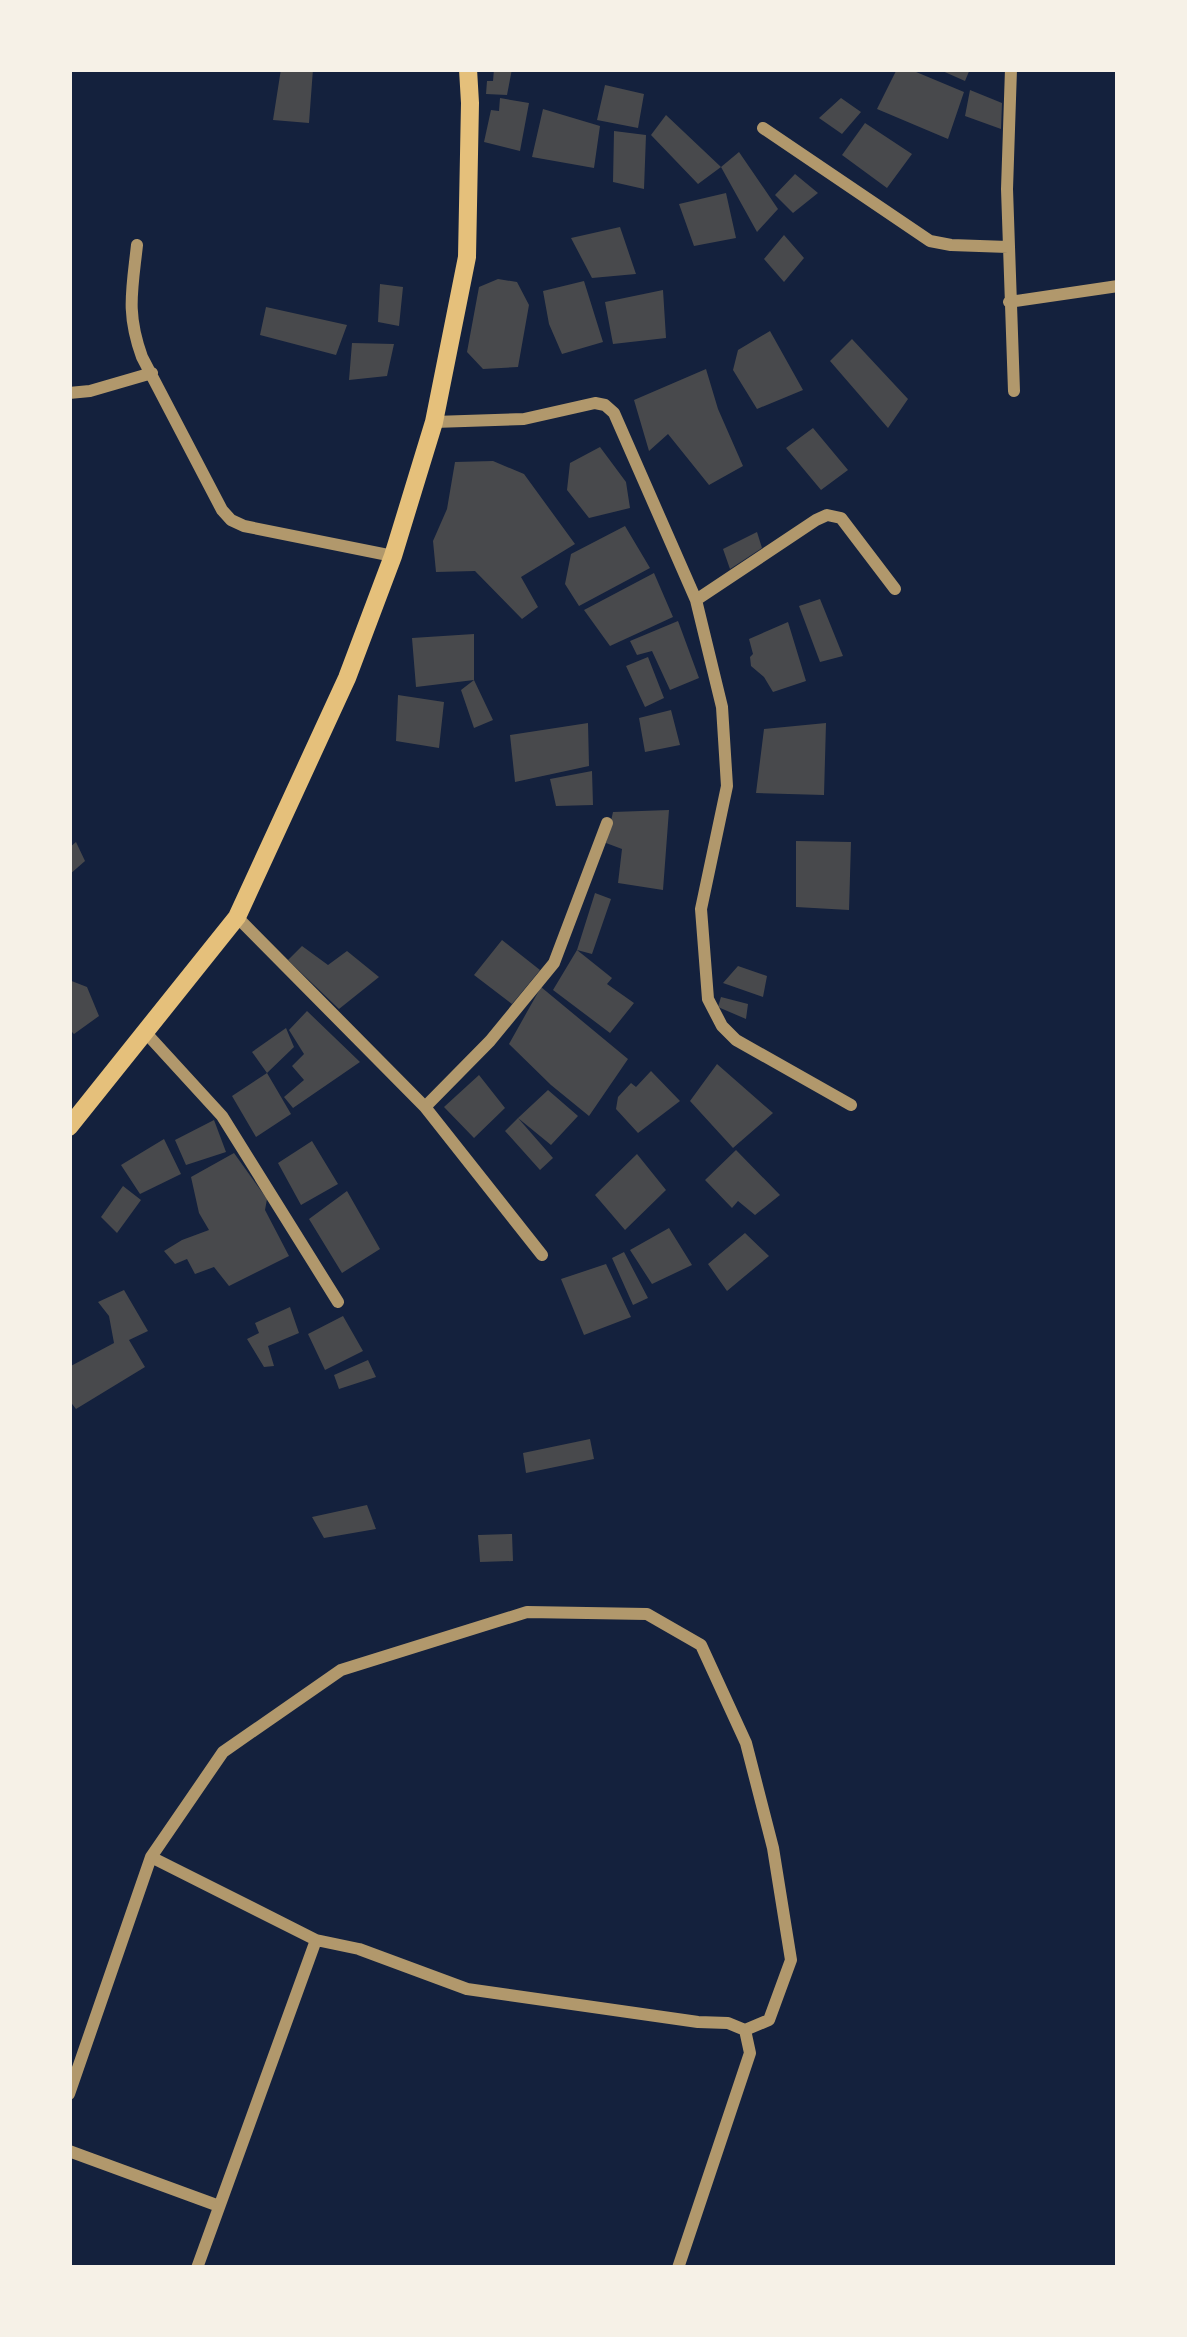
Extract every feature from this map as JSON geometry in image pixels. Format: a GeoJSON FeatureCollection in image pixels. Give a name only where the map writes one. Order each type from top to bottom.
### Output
{"type":"FeatureCollection","features":[{"type":"Feature","properties":{"kind":"highway"},"geometry":{"type":"LineString","coordinates":[[69,1127],[237,917],[347,678],[393,556],[434,422],[467,256],[468,69]]}},
{"type":"Feature","properties":{"kind":"street"},"geometry":{"type":"LineString","coordinates":[[1011,69],[1008,247],[1014,391]]}},
{"type":"Feature","properties":{"kind":"street"},"geometry":{"type":"LineString","coordinates":[[763,128],[931,241],[1008,247]]}},
{"type":"Feature","properties":{"kind":"street"},"geometry":{"type":"LineString","coordinates":[[137,245],[130,307],[133,330],[222,510],[244,526],[393,556]]}},
{"type":"Feature","properties":{"kind":"street"},"geometry":{"type":"LineString","coordinates":[[1009,302],[1118,286]]}},
{"type":"Feature","properties":{"kind":"street"},"geometry":{"type":"LineString","coordinates":[[69,393],[152,373]]}},
{"type":"Feature","properties":{"kind":"street"},"geometry":{"type":"LineString","coordinates":[[434,422],[524,419],[595,403],[614,412],[696,600],[722,707],[727,786],[701,909],[708,999],[722,1026],[736,1040],[851,1106]]}},
{"type":"Feature","properties":{"kind":"street"},"geometry":{"type":"LineString","coordinates":[[696,600],[827,515],[841,518],[895,589]]}},
{"type":"Feature","properties":{"kind":"street"},"geometry":{"type":"LineString","coordinates":[[424,1108],[490,1041],[554,963],[607,824]]}},
{"type":"Feature","properties":{"kind":"street"},"geometry":{"type":"LineString","coordinates":[[237,917],[424,1108],[542,1255]]}},
{"type":"Feature","properties":{"kind":"street"},"geometry":{"type":"LineString","coordinates":[[146,1034],[222,1116],[338,1302]]}},
{"type":"Feature","properties":{"kind":"street"},"geometry":{"type":"LineString","coordinates":[[69,2094],[151,1857],[223,1752],[341,1670],[527,1612],[647,1614],[701,1645],[746,1742],[773,1848],[791,1960],[769,2020],[745,2030],[728,2023],[467,1989],[359,1949],[316,1940],[151,1857]]}},
{"type":"Feature","properties":{"kind":"street"},"geometry":{"type":"LineString","coordinates":[[197,2268],[316,1940]]}},
{"type":"Feature","properties":{"kind":"street"},"geometry":{"type":"LineString","coordinates":[[678,2268],[749,2053],[745,2030]]}},
{"type":"Feature","properties":{"kind":"street"},"geometry":{"type":"LineString","coordinates":[[69,2151],[219,2206]]}},
{"type":"Feature","properties":{"kind":"building"},"geometry":{"type":"Polygon","coordinates":[[[281,69],[313,69],[309,123],[273,120],[281,69]]]}},
{"type":"Feature","properties":{"kind":"building"},"geometry":{"type":"Polygon","coordinates":[[[494,69],[512,69],[507,95],[486,94],[494,69]]]}},
{"type":"Feature","properties":{"kind":"building"},"geometry":{"type":"Polygon","coordinates":[[[897,69],[909,69],[964,92],[948,139],[877,109],[897,69]]]}},
{"type":"Feature","properties":{"kind":"building"},"geometry":{"type":"Polygon","coordinates":[[[938,69],[970,69],[965,81],[938,69]]]}},
{"type":"Feature","properties":{"kind":"building"},"geometry":{"type":"Polygon","coordinates":[[[605,85],[644,94],[638,128],[597,120],[605,85]]]}},
{"type":"Feature","properties":{"kind":"building"},"geometry":{"type":"Polygon","coordinates":[[[970,90],[1002,103],[1001,129],[965,116],[970,90]]]}},
{"type":"Feature","properties":{"kind":"building"},"geometry":{"type":"Polygon","coordinates":[[[500,98],[529,103],[520,151],[484,142],[491,110],[499,111],[500,98]]]}},
{"type":"Feature","properties":{"kind":"building"},"geometry":{"type":"Polygon","coordinates":[[[841,98],[861,112],[842,134],[819,118],[841,98]]]}},
{"type":"Feature","properties":{"kind":"building"},"geometry":{"type":"Polygon","coordinates":[[[543,109],[600,126],[594,168],[532,157],[543,109]]]}},
{"type":"Feature","properties":{"kind":"building"},"geometry":{"type":"Polygon","coordinates":[[[666,115],[721,167],[698,184],[651,135],[666,115]]]}},
{"type":"Feature","properties":{"kind":"building"},"geometry":{"type":"Polygon","coordinates":[[[865,123],[912,154],[887,188],[842,155],[865,123]]]}},
{"type":"Feature","properties":{"kind":"building"},"geometry":{"type":"Polygon","coordinates":[[[614,131],[646,135],[644,189],[613,182],[614,131]]]}},
{"type":"Feature","properties":{"kind":"building"},"geometry":{"type":"Polygon","coordinates":[[[739,152],[778,209],[757,232],[721,167],[739,152]]]}},
{"type":"Feature","properties":{"kind":"building"},"geometry":{"type":"Polygon","coordinates":[[[795,174],[818,193],[793,213],[775,195],[795,174]]]}},
{"type":"Feature","properties":{"kind":"building"},"geometry":{"type":"Polygon","coordinates":[[[726,193],[736,238],[694,246],[679,204],[726,193]]]}},
{"type":"Feature","properties":{"kind":"building"},"geometry":{"type":"Polygon","coordinates":[[[620,227],[636,274],[592,278],[571,238],[620,227]]]}},
{"type":"Feature","properties":{"kind":"building"},"geometry":{"type":"Polygon","coordinates":[[[784,235],[804,258],[784,282],[764,259],[784,235]]]}},
{"type":"Feature","properties":{"kind":"building"},"geometry":{"type":"Polygon","coordinates":[[[498,279],[517,282],[529,305],[518,367],[483,369],[467,352],[479,287],[498,279]]]}},
{"type":"Feature","properties":{"kind":"building"},"geometry":{"type":"Polygon","coordinates":[[[584,281],[603,342],[562,354],[549,324],[543,291],[584,281]]]}},
{"type":"Feature","properties":{"kind":"building"},"geometry":{"type":"Polygon","coordinates":[[[380,284],[403,287],[399,326],[378,322],[380,284]]]}},
{"type":"Feature","properties":{"kind":"building"},"geometry":{"type":"Polygon","coordinates":[[[663,290],[666,338],[613,344],[605,302],[663,290]]]}},
{"type":"Feature","properties":{"kind":"building"},"geometry":{"type":"Polygon","coordinates":[[[266,307],[347,325],[336,355],[260,335],[266,307]]]}},
{"type":"Feature","properties":{"kind":"building"},"geometry":{"type":"Polygon","coordinates":[[[770,331],[803,390],[757,409],[733,370],[738,350],[770,331]]]}},
{"type":"Feature","properties":{"kind":"building"},"geometry":{"type":"Polygon","coordinates":[[[852,339],[908,399],[888,428],[830,361],[852,339]]]}},
{"type":"Feature","properties":{"kind":"building"},"geometry":{"type":"Polygon","coordinates":[[[352,343],[394,344],[387,376],[349,380],[352,343]]]}},
{"type":"Feature","properties":{"kind":"building"},"geometry":{"type":"Polygon","coordinates":[[[706,369],[743,466],[709,485],[668,434],[649,451],[634,400],[706,369]]]}},
{"type":"Feature","properties":{"kind":"building"},"geometry":{"type":"Polygon","coordinates":[[[813,428],[848,470],[821,490],[786,448],[813,428]]]}},
{"type":"Feature","properties":{"kind":"building"},"geometry":{"type":"Polygon","coordinates":[[[600,447],[626,482],[630,508],[589,518],[567,490],[570,463],[600,447]]]}},
{"type":"Feature","properties":{"kind":"building"},"geometry":{"type":"Polygon","coordinates":[[[493,461],[524,474],[575,544],[521,577],[538,607],[522,619],[475,571],[436,572],[433,541],[447,509],[455,462],[493,461]]]}},
{"type":"Feature","properties":{"kind":"building"},"geometry":{"type":"Polygon","coordinates":[[[625,526],[650,568],[579,606],[565,584],[571,554],[625,526]]]}},
{"type":"Feature","properties":{"kind":"building"},"geometry":{"type":"Polygon","coordinates":[[[757,532],[762,548],[730,569],[723,549],[757,532]]]}},
{"type":"Feature","properties":{"kind":"building"},"geometry":{"type":"Polygon","coordinates":[[[654,573],[673,617],[610,646],[584,610],[654,573]]]}},
{"type":"Feature","properties":{"kind":"building"},"geometry":{"type":"Polygon","coordinates":[[[820,599],[843,656],[820,662],[799,606],[820,599]]]}},
{"type":"Feature","properties":{"kind":"building"},"geometry":{"type":"Polygon","coordinates":[[[678,621],[699,678],[670,690],[652,651],[637,655],[630,641],[678,621]]]}},
{"type":"Feature","properties":{"kind":"building"},"geometry":{"type":"Polygon","coordinates":[[[788,622],[806,681],[773,692],[751,666],[749,639],[788,622]]]}},
{"type":"Feature","properties":{"kind":"building"},"geometry":{"type":"Polygon","coordinates":[[[474,634],[474,680],[416,687],[412,638],[474,634]]]}},
{"type":"Feature","properties":{"kind":"building"},"geometry":{"type":"Polygon","coordinates":[[[648,657],[664,698],[645,707],[626,666],[648,657]]]}},
{"type":"Feature","properties":{"kind":"building"},"geometry":{"type":"Polygon","coordinates":[[[474,680],[493,720],[474,728],[461,690],[474,680]]]}},
{"type":"Feature","properties":{"kind":"building"},"geometry":{"type":"Polygon","coordinates":[[[398,695],[444,702],[439,748],[396,741],[398,695]]]}},
{"type":"Feature","properties":{"kind":"building"},"geometry":{"type":"Polygon","coordinates":[[[671,710],[680,745],[645,752],[639,718],[671,710]]]}},
{"type":"Feature","properties":{"kind":"building"},"geometry":{"type":"Polygon","coordinates":[[[588,723],[589,766],[515,782],[510,735],[588,723]]]}},
{"type":"Feature","properties":{"kind":"building"},"geometry":{"type":"Polygon","coordinates":[[[826,723],[824,795],[756,793],[764,729],[826,723]]]}},
{"type":"Feature","properties":{"kind":"building"},"geometry":{"type":"Polygon","coordinates":[[[592,771],[593,805],[556,806],[550,779],[592,771]]]}},
{"type":"Feature","properties":{"kind":"building"},"geometry":{"type":"Polygon","coordinates":[[[669,810],[663,890],[618,883],[622,849],[606,843],[613,812],[669,810]]]}},
{"type":"Feature","properties":{"kind":"building"},"geometry":{"type":"Polygon","coordinates":[[[796,841],[851,842],[849,910],[796,907],[796,841]]]}},
{"type":"Feature","properties":{"kind":"building"},"geometry":{"type":"Polygon","coordinates":[[[76,842],[85,861],[69,875],[69,848],[76,842]]]}},
{"type":"Feature","properties":{"kind":"building"},"geometry":{"type":"Polygon","coordinates":[[[595,893],[611,899],[592,954],[577,950],[595,893]]]}},
{"type":"Feature","properties":{"kind":"building"},"geometry":{"type":"Polygon","coordinates":[[[502,940],[540,970],[512,1004],[474,975],[502,940]]]}},
{"type":"Feature","properties":{"kind":"building"},"geometry":{"type":"Polygon","coordinates":[[[302,946],[328,965],[347,951],[379,977],[339,1009],[288,960],[302,946]]]}},
{"type":"Feature","properties":{"kind":"building"},"geometry":{"type":"Polygon","coordinates":[[[577,950],[612,978],[607,984],[634,1003],[610,1033],[553,990],[577,950]]]}},
{"type":"Feature","properties":{"kind":"building"},"geometry":{"type":"Polygon","coordinates":[[[738,966],[767,976],[763,997],[723,983],[738,966]]]}},
{"type":"Feature","properties":{"kind":"building"},"geometry":{"type":"Polygon","coordinates":[[[69,980],[87,987],[99,1016],[74,1034],[69,1029],[69,980]]]}},
{"type":"Feature","properties":{"kind":"building"},"geometry":{"type":"Polygon","coordinates":[[[541,987],[628,1059],[589,1116],[509,1044],[541,987]]]}},
{"type":"Feature","properties":{"kind":"building"},"geometry":{"type":"Polygon","coordinates":[[[721,997],[748,1004],[746,1019],[718,1007],[721,997]]]}},
{"type":"Feature","properties":{"kind":"building"},"geometry":{"type":"Polygon","coordinates":[[[307,1011],[360,1062],[293,1108],[284,1097],[304,1080],[292,1066],[304,1054],[289,1030],[307,1011]]]}},
{"type":"Feature","properties":{"kind":"building"},"geometry":{"type":"Polygon","coordinates":[[[286,1028],[294,1047],[267,1073],[252,1052],[286,1028]]]}},
{"type":"Feature","properties":{"kind":"building"},"geometry":{"type":"Polygon","coordinates":[[[717,1064],[773,1113],[733,1148],[690,1101],[717,1064]]]}},
{"type":"Feature","properties":{"kind":"building"},"geometry":{"type":"Polygon","coordinates":[[[651,1071],[680,1101],[638,1133],[616,1109],[618,1097],[651,1071]]]}},
{"type":"Feature","properties":{"kind":"building"},"geometry":{"type":"Polygon","coordinates":[[[267,1073],[291,1114],[256,1137],[232,1096],[267,1073]]]}},
{"type":"Feature","properties":{"kind":"building"},"geometry":{"type":"Polygon","coordinates":[[[479,1075],[505,1108],[474,1138],[444,1107],[479,1075]]]}},
{"type":"Feature","properties":{"kind":"building"},"geometry":{"type":"Polygon","coordinates":[[[548,1090],[578,1116],[551,1145],[518,1118],[548,1090]]]}},
{"type":"Feature","properties":{"kind":"building"},"geometry":{"type":"Polygon","coordinates":[[[518,1118],[553,1158],[540,1170],[505,1131],[518,1118]]]}},
{"type":"Feature","properties":{"kind":"building"},"geometry":{"type":"Polygon","coordinates":[[[214,1120],[226,1152],[186,1165],[175,1140],[214,1120]]]}},
{"type":"Feature","properties":{"kind":"building"},"geometry":{"type":"Polygon","coordinates":[[[164,1139],[181,1174],[140,1194],[121,1165],[164,1139]]]}},
{"type":"Feature","properties":{"kind":"building"},"geometry":{"type":"Polygon","coordinates":[[[312,1141],[338,1184],[301,1205],[278,1163],[312,1141]]]}},
{"type":"Feature","properties":{"kind":"building"},"geometry":{"type":"Polygon","coordinates":[[[736,1150],[780,1195],[755,1215],[738,1201],[732,1208],[705,1180],[736,1150]]]}},
{"type":"Feature","properties":{"kind":"building"},"geometry":{"type":"Polygon","coordinates":[[[234,1153],[267,1199],[265,1210],[289,1256],[229,1286],[214,1267],[195,1274],[187,1259],[175,1264],[164,1251],[209,1230],[199,1213],[191,1177],[234,1153]]]}},
{"type":"Feature","properties":{"kind":"building"},"geometry":{"type":"Polygon","coordinates":[[[637,1154],[666,1190],[625,1230],[595,1195],[637,1154]]]}},
{"type":"Feature","properties":{"kind":"building"},"geometry":{"type":"Polygon","coordinates":[[[123,1186],[141,1200],[117,1233],[101,1217],[123,1186]]]}},
{"type":"Feature","properties":{"kind":"building"},"geometry":{"type":"Polygon","coordinates":[[[347,1191],[380,1249],[342,1273],[309,1219],[347,1191]]]}},
{"type":"Feature","properties":{"kind":"building"},"geometry":{"type":"Polygon","coordinates":[[[669,1228],[692,1265],[652,1284],[630,1250],[669,1228]]]}},
{"type":"Feature","properties":{"kind":"building"},"geometry":{"type":"Polygon","coordinates":[[[745,1233],[769,1256],[727,1291],[708,1264],[745,1233]]]}},
{"type":"Feature","properties":{"kind":"building"},"geometry":{"type":"Polygon","coordinates":[[[624,1252],[648,1298],[633,1305],[612,1258],[624,1252]]]}},
{"type":"Feature","properties":{"kind":"building"},"geometry":{"type":"Polygon","coordinates":[[[606,1264],[631,1317],[584,1335],[561,1279],[606,1264]]]}},
{"type":"Feature","properties":{"kind":"building"},"geometry":{"type":"Polygon","coordinates":[[[124,1290],[148,1331],[129,1340],[145,1367],[76,1409],[69,1400],[69,1367],[114,1343],[109,1316],[98,1302],[124,1290]]]}},
{"type":"Feature","properties":{"kind":"building"},"geometry":{"type":"Polygon","coordinates":[[[290,1307],[299,1333],[268,1346],[274,1366],[264,1367],[247,1339],[259,1333],[255,1323],[290,1307]]]}},
{"type":"Feature","properties":{"kind":"building"},"geometry":{"type":"Polygon","coordinates":[[[343,1316],[363,1351],[325,1370],[308,1334],[343,1316]]]}},
{"type":"Feature","properties":{"kind":"building"},"geometry":{"type":"Polygon","coordinates":[[[368,1360],[376,1377],[339,1389],[334,1375],[368,1360]]]}},
{"type":"Feature","properties":{"kind":"building"},"geometry":{"type":"Polygon","coordinates":[[[590,1439],[594,1459],[526,1473],[523,1453],[590,1439]]]}},
{"type":"Feature","properties":{"kind":"building"},"geometry":{"type":"Polygon","coordinates":[[[367,1505],[376,1529],[324,1538],[312,1517],[367,1505]]]}},
{"type":"Feature","properties":{"kind":"building"},"geometry":{"type":"Polygon","coordinates":[[[512,1534],[513,1561],[480,1562],[478,1535],[512,1534]]]}}]}
